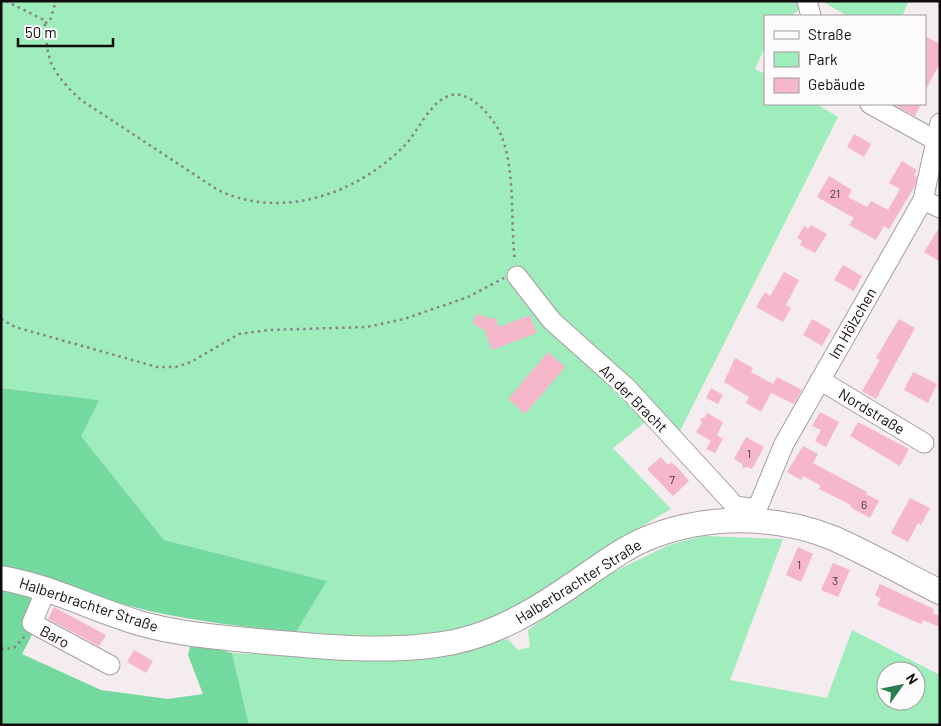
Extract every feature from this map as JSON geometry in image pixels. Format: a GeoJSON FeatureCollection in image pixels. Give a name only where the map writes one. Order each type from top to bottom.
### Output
{"type":"FeatureCollection","features":[{"type":"Feature","properties":{"kind":"main road","name":"Halberbrachter Straße"},"geometry":{"type":"LineString","coordinates":[[1,578],[46,590],[139,623],[205,635],[304,645],[393,648],[437,645],[480,636],[515,621],[537,609],[613,557],[647,538],[716,521],[758,515],[832,538],[940,592]]}},
{"type":"Feature","properties":{"kind":"street"},"geometry":{"type":"LineString","coordinates":[[807,1],[811,15]]}},
{"type":"Feature","properties":{"kind":"street"},"geometry":{"type":"LineString","coordinates":[[872,105],[937,132]]}},
{"type":"Feature","properties":{"kind":"street","name":"Im Hölzchen"},"geometry":{"type":"LineString","coordinates":[[758,515],[784,444],[820,380],[932,204],[937,132]]}},
{"type":"Feature","properties":{"kind":"street","name":"An der Bracht"},"geometry":{"type":"LineString","coordinates":[[517,276],[552,321],[626,387],[736,506],[758,515]]}},
{"type":"Feature","properties":{"kind":"street","name":"Nordstraße"},"geometry":{"type":"LineString","coordinates":[[820,380],[924,443]]}},
{"type":"Feature","properties":{"kind":"street","name":"Baro"},"geometry":{"type":"LineString","coordinates":[[46,590],[32,623],[110,665]]}},
{"type":"Feature","properties":{"kind":"path"},"geometry":{"type":"LineString","coordinates":[[1,319],[15,326],[100,352],[157,367],[176,367],[191,362],[239,334],[269,330],[367,327],[438,309],[468,297],[492,283],[517,276],[511,229],[510,175],[502,138],[487,113],[464,96],[456,94],[447,96],[439,101],[419,128],[396,153],[355,183],[309,200],[281,204],[256,203],[236,199],[218,190],[81,100],[66,86],[54,69],[48,54],[45,23],[37,15],[6,1]]}},
{"type":"Feature","properties":{"kind":"path"},"geometry":{"type":"LineString","coordinates":[[45,23],[50,21],[56,1]]}},
{"type":"Feature","properties":{"kind":"path"},"geometry":{"type":"LineString","coordinates":[[1,649],[14,648],[25,639],[32,623]]}},
{"type":"Feature","properties":{"kind":"green space"},"geometry":{"type":"Polygon","coordinates":[[[1,1],[810,1],[792,15],[764,15],[764,49],[755,69],[764,74],[764,105],[818,105],[838,117],[680,431],[659,411],[613,448],[671,509],[603,549],[558,582],[502,615],[438,634],[380,637],[296,632],[327,581],[164,540],[80,435],[99,400],[1,388],[1,1]]]}},
{"type":"Feature","properties":{"kind":"green space"},"geometry":{"type":"Polygon","coordinates":[[[822,1],[909,1],[902,15],[845,15],[822,1]]]}},
{"type":"Feature","properties":{"kind":"green space"},"geometry":{"type":"Polygon","coordinates":[[[1,388],[99,400],[81,436],[164,540],[327,581],[296,632],[209,622],[143,610],[32,574],[1,566],[1,388]]]}},
{"type":"Feature","properties":{"kind":"green space"},"geometry":{"type":"Polygon","coordinates":[[[704,536],[783,539],[730,680],[827,698],[852,630],[913,661],[876,661],[876,711],[926,711],[926,668],[940,675],[940,725],[249,725],[232,653],[408,660],[508,639],[518,650],[530,647],[528,630],[599,579],[669,545],[704,536]]]}},
{"type":"Feature","properties":{"kind":"green space"},"geometry":{"type":"Polygon","coordinates":[[[1,587],[32,595],[25,625],[35,629],[22,654],[101,690],[168,699],[203,694],[188,655],[191,642],[232,653],[249,725],[1,725],[1,587]]]}},
{"type":"Feature","properties":{"kind":"building"},"geometry":{"type":"Polygon","coordinates":[[[926,37],[940,44],[940,63],[926,89],[926,37]]]}},
{"type":"Feature","properties":{"kind":"building"},"geometry":{"type":"Polygon","coordinates":[[[895,105],[920,105],[915,116],[895,105]]]}},
{"type":"Feature","properties":{"kind":"building"},"geometry":{"type":"Polygon","coordinates":[[[854,134],[871,144],[864,157],[847,147],[854,134]]]}},
{"type":"Feature","properties":{"kind":"building"},"geometry":{"type":"Polygon","coordinates":[[[902,161],[917,170],[914,175],[917,177],[915,186],[889,229],[884,226],[876,240],[849,225],[854,218],[817,197],[829,176],[852,190],[848,197],[867,207],[871,201],[888,210],[900,189],[889,183],[902,161]]]}},
{"type":"Feature","properties":{"kind":"building"},"geometry":{"type":"Polygon","coordinates":[[[811,225],[827,234],[815,253],[800,245],[802,241],[797,238],[804,226],[808,229],[811,225]]]}},
{"type":"Feature","properties":{"kind":"building"},"geometry":{"type":"Polygon","coordinates":[[[940,226],[940,262],[924,252],[940,226]]]}},
{"type":"Feature","properties":{"kind":"building"},"geometry":{"type":"Polygon","coordinates":[[[843,265],[862,276],[854,291],[834,280],[843,265]]]}},
{"type":"Feature","properties":{"kind":"building"},"geometry":{"type":"Polygon","coordinates":[[[784,272],[799,280],[786,305],[791,308],[783,322],[756,307],[765,292],[770,296],[784,272]]]}},
{"type":"Feature","properties":{"kind":"building"},"geometry":{"type":"Polygon","coordinates":[[[478,314],[491,319],[495,317],[499,327],[530,315],[537,333],[492,350],[485,331],[474,324],[473,320],[478,314]]]}},
{"type":"Feature","properties":{"kind":"building"},"geometry":{"type":"Polygon","coordinates":[[[812,319],[831,330],[822,346],[803,335],[812,319]]]}},
{"type":"Feature","properties":{"kind":"building"},"geometry":{"type":"Polygon","coordinates":[[[899,319],[915,328],[876,399],[862,391],[880,360],[876,358],[899,319]]]}},
{"type":"Feature","properties":{"kind":"building"},"geometry":{"type":"Polygon","coordinates":[[[548,352],[565,367],[525,414],[508,399],[548,352]]]}},
{"type":"Feature","properties":{"kind":"building"},"geometry":{"type":"Polygon","coordinates":[[[735,358],[753,368],[751,372],[773,384],[777,377],[802,390],[794,404],[771,393],[761,412],[746,403],[749,397],[724,382],[735,358]]]}},
{"type":"Feature","properties":{"kind":"building"},"geometry":{"type":"Polygon","coordinates":[[[913,372],[937,384],[928,403],[904,390],[913,372]]]}},
{"type":"Feature","properties":{"kind":"building"},"geometry":{"type":"Polygon","coordinates":[[[711,388],[723,395],[718,404],[706,398],[711,388]]]}},
{"type":"Feature","properties":{"kind":"building"},"geometry":{"type":"Polygon","coordinates":[[[820,412],[839,422],[826,447],[815,441],[821,430],[812,426],[820,412]]]}},
{"type":"Feature","properties":{"kind":"building"},"geometry":{"type":"Polygon","coordinates":[[[707,413],[723,422],[717,435],[723,439],[715,453],[706,449],[711,441],[696,432],[702,423],[700,419],[705,417],[707,413]]]}},
{"type":"Feature","properties":{"kind":"building"},"geometry":{"type":"Polygon","coordinates":[[[858,422],[909,449],[900,466],[850,436],[858,422]]]}},
{"type":"Feature","properties":{"kind":"building"},"geometry":{"type":"Polygon","coordinates":[[[746,437],[764,447],[752,469],[743,468],[742,464],[734,459],[746,437]]]}},
{"type":"Feature","properties":{"kind":"building"},"geometry":{"type":"Polygon","coordinates":[[[803,446],[818,454],[813,463],[867,492],[866,494],[879,501],[870,518],[850,507],[851,505],[819,489],[821,486],[803,476],[801,480],[787,472],[803,446]]]}},
{"type":"Feature","properties":{"kind":"building"},"geometry":{"type":"Polygon","coordinates":[[[661,457],[668,465],[671,462],[678,468],[689,481],[673,496],[647,469],[661,457]]]}},
{"type":"Feature","properties":{"kind":"building"},"geometry":{"type":"Polygon","coordinates":[[[910,498],[930,508],[921,525],[918,523],[908,542],[891,533],[910,498]]]}},
{"type":"Feature","properties":{"kind":"building"},"geometry":{"type":"Polygon","coordinates":[[[798,547],[813,554],[801,582],[786,575],[798,547]]]}},
{"type":"Feature","properties":{"kind":"building"},"geometry":{"type":"Polygon","coordinates":[[[833,563],[850,570],[838,597],[821,590],[833,563]]]}},
{"type":"Feature","properties":{"kind":"building"},"geometry":{"type":"Polygon","coordinates":[[[880,584],[934,609],[933,613],[940,616],[940,627],[923,620],[921,624],[877,605],[881,598],[875,595],[880,584]]]}},
{"type":"Feature","properties":{"kind":"building"},"geometry":{"type":"Polygon","coordinates":[[[54,607],[106,635],[99,646],[48,619],[54,607]]]}},
{"type":"Feature","properties":{"kind":"building"},"geometry":{"type":"Polygon","coordinates":[[[134,650],[153,661],[146,673],[127,662],[134,650]]]}}]}
